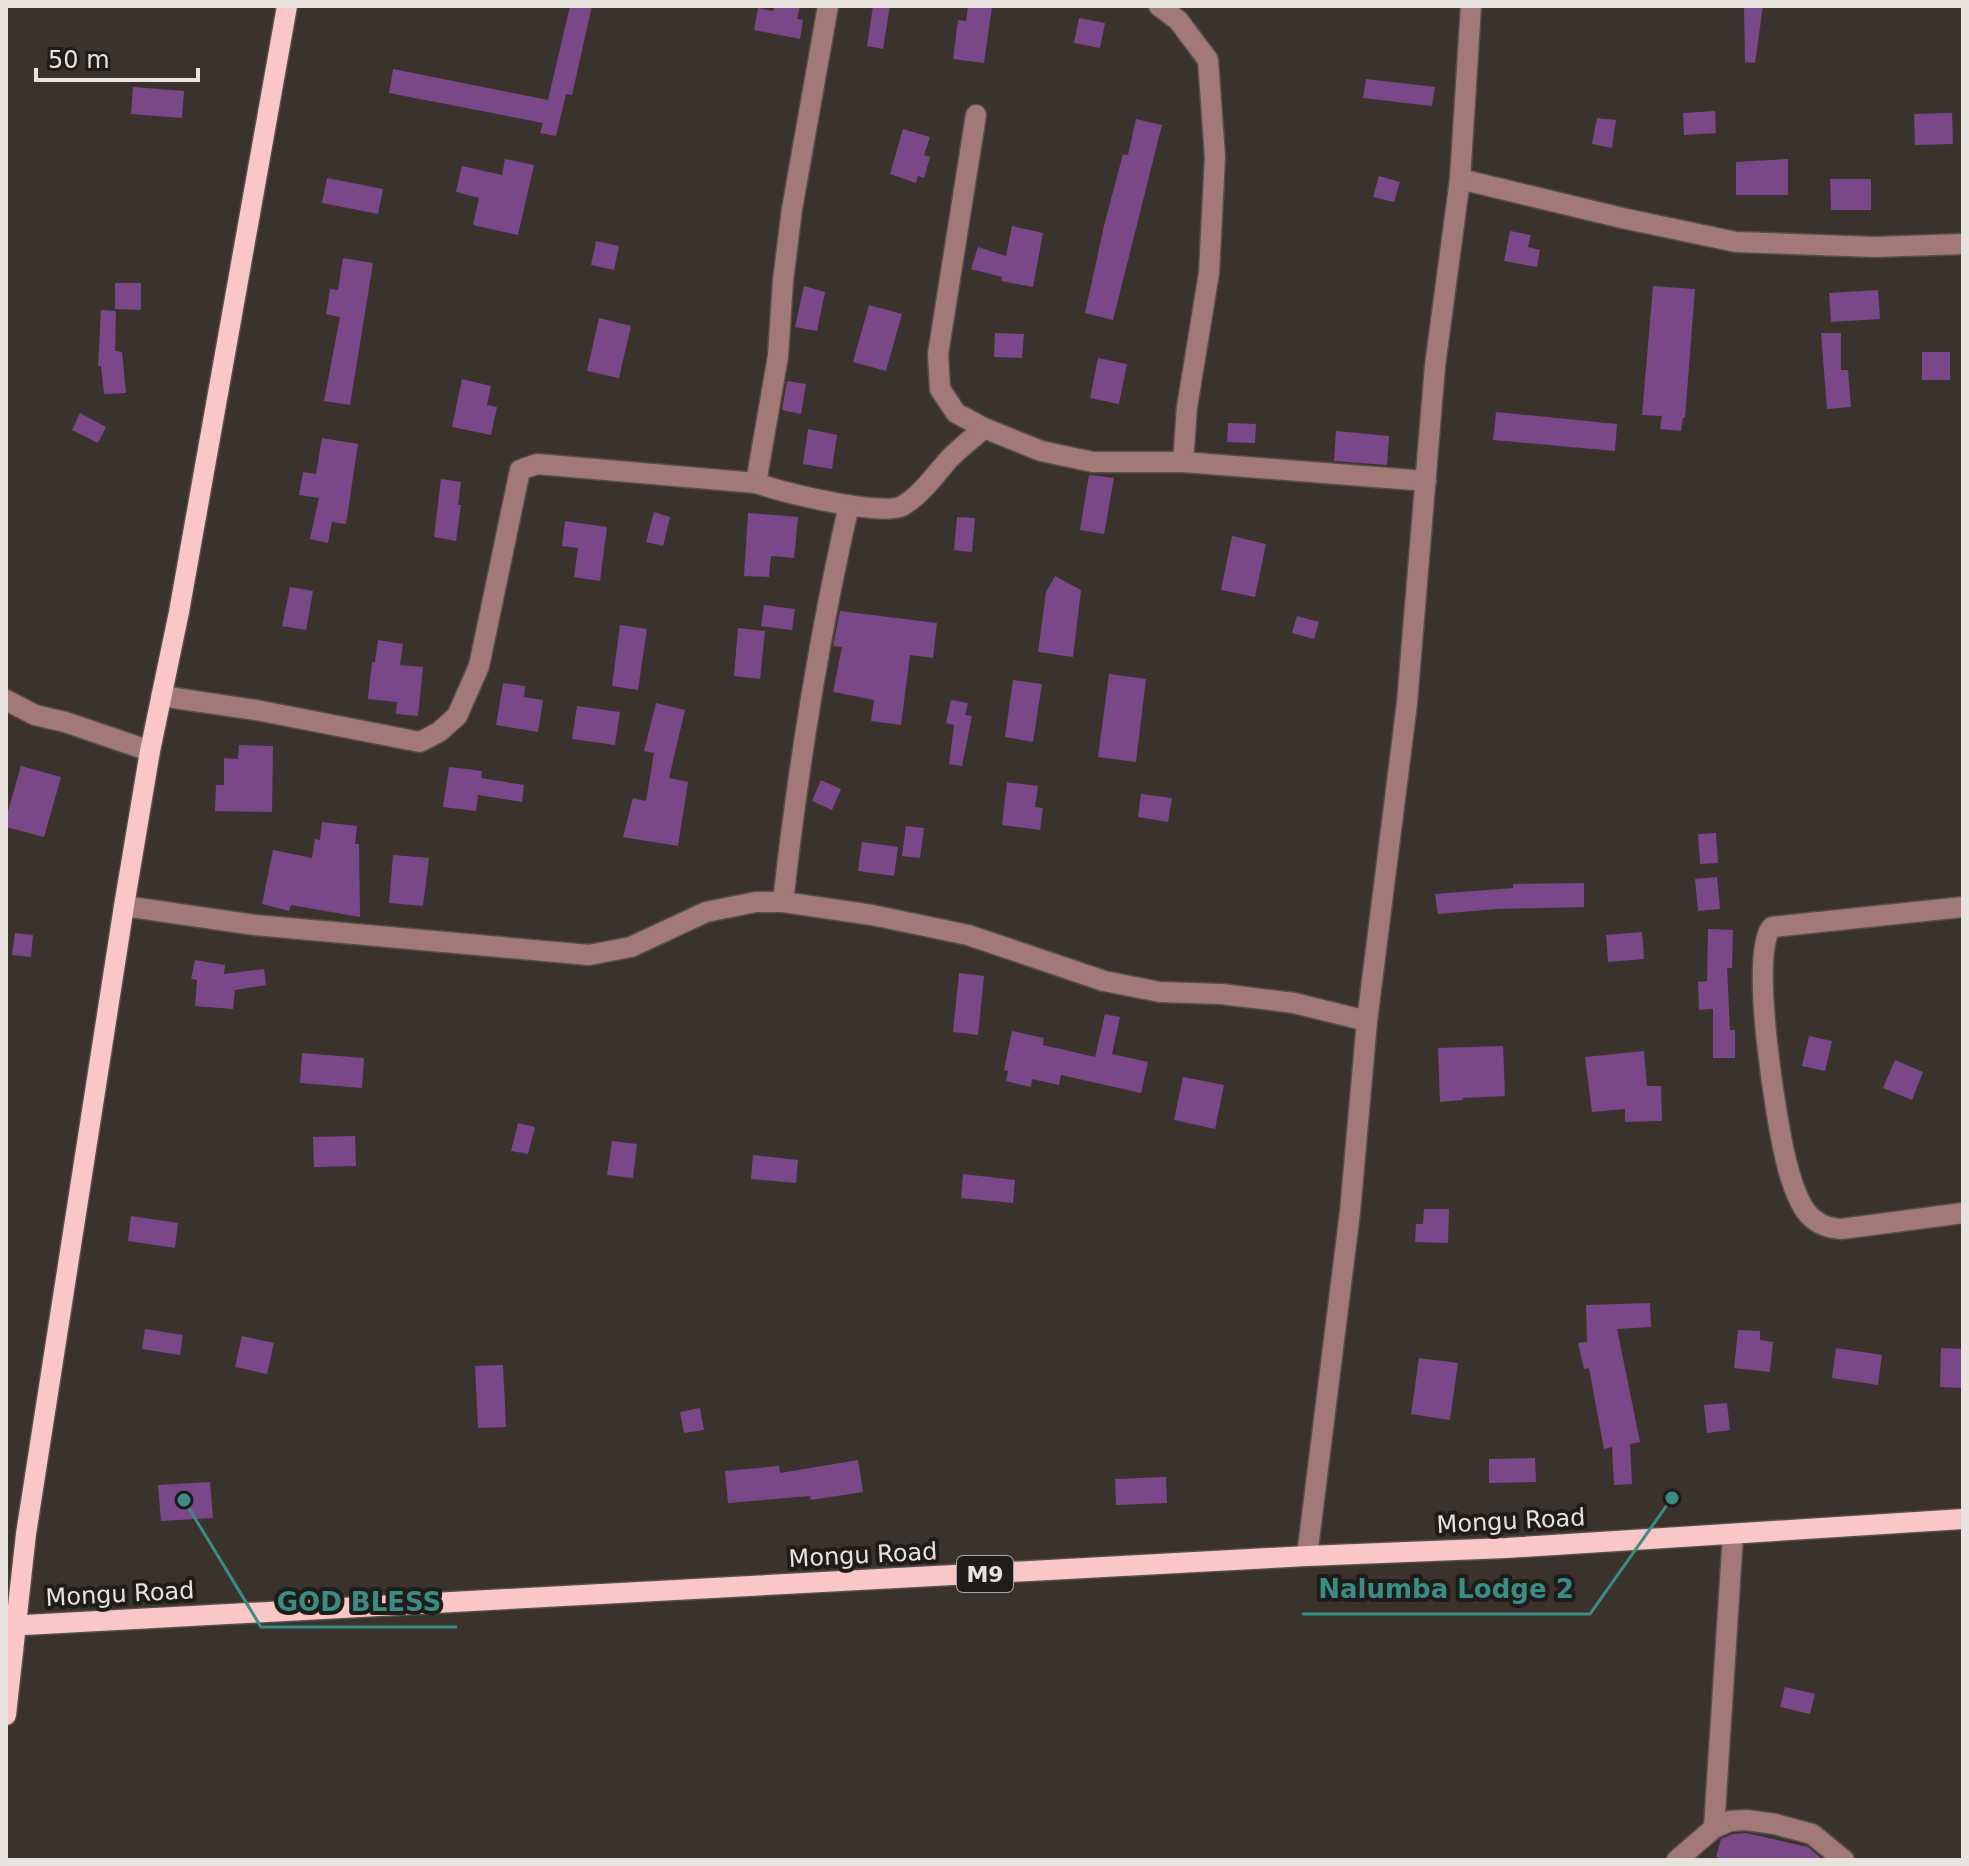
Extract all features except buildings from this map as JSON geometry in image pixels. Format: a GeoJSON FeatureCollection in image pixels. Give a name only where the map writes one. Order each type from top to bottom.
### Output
{"type":"FeatureCollection","features":[{"type":"Feature","properties":{"kind":"main road"},"geometry":{"type":"LineString","coordinates":[[6,1715],[11,1626],[124,906],[287,6]]}},
{"type":"Feature","properties":{"kind":"main road","name":"Mongu Road"},"geometry":{"type":"LineString","coordinates":[[11,1626],[1506,1548],[1963,1519]]}},
{"type":"Feature","properties":{"kind":"street"},"geometry":{"type":"LineString","coordinates":[[756,483],[778,356],[792,209],[828,6]]}},
{"type":"Feature","properties":{"kind":"street"},"geometry":{"type":"LineString","coordinates":[[1159,6],[1178,20],[1208,60],[1215,157],[1209,273],[1187,407],[1183,462]]}},
{"type":"Feature","properties":{"kind":"street"},"geometry":{"type":"LineString","coordinates":[[1307,1556],[1350,1212],[1367,1021],[1407,703],[1435,366],[1460,179],[1471,6]]}},
{"type":"Feature","properties":{"kind":"street"},"geometry":{"type":"LineString","coordinates":[[976,115],[938,354],[940,389],[956,413],[1041,451],[1093,462],[1183,462],[1426,481]]}},
{"type":"Feature","properties":{"kind":"street"},"geometry":{"type":"LineString","coordinates":[[1460,179],[1736,242],[1875,247],[1963,244]]}},
{"type":"Feature","properties":{"kind":"street"},"geometry":{"type":"LineString","coordinates":[[161,696],[256,710],[420,742],[439,732],[457,716],[479,666],[520,470],[537,464],[756,483],[849,505],[893,510],[905,505],[984,428]]}},
{"type":"Feature","properties":{"kind":"street"},"geometry":{"type":"LineString","coordinates":[[783,902],[807,709],[825,607],[849,505]]}},
{"type":"Feature","properties":{"kind":"street"},"geometry":{"type":"LineString","coordinates":[[6,700],[35,715],[150,751]]}},
{"type":"Feature","properties":{"kind":"street"},"geometry":{"type":"LineString","coordinates":[[124,906],[255,925],[589,955],[631,947],[706,912],[756,902],[783,902],[872,915],[968,935],[1104,981],[1160,992],[1221,994],[1294,1003],[1367,1021]]}},
{"type":"Feature","properties":{"kind":"street"},"geometry":{"type":"LineString","coordinates":[[1963,907],[1772,927],[1764,939],[1762,976],[1764,1019],[1778,1121],[1787,1166],[1805,1210],[1819,1224],[1830,1229],[1963,1213]]}},
{"type":"Feature","properties":{"kind":"street"},"geometry":{"type":"LineString","coordinates":[[1714,1828],[1733,1535]]}},
{"type":"Feature","properties":{"kind":"street"},"geometry":{"type":"LineString","coordinates":[[1677,1860],[1714,1828],[1730,1821],[1746,1820],[1812,1834],[1844,1860]]}},
{"type":"Feature","properties":{"kind":"place","name":"Nalumba Lodge 2"},"geometry":{"type":"Point","coordinates":[1672,1498]}},
{"type":"Feature","properties":{"kind":"place","name":"GOD BLESS"},"geometry":{"type":"Point","coordinates":[184,1500]}}]}
